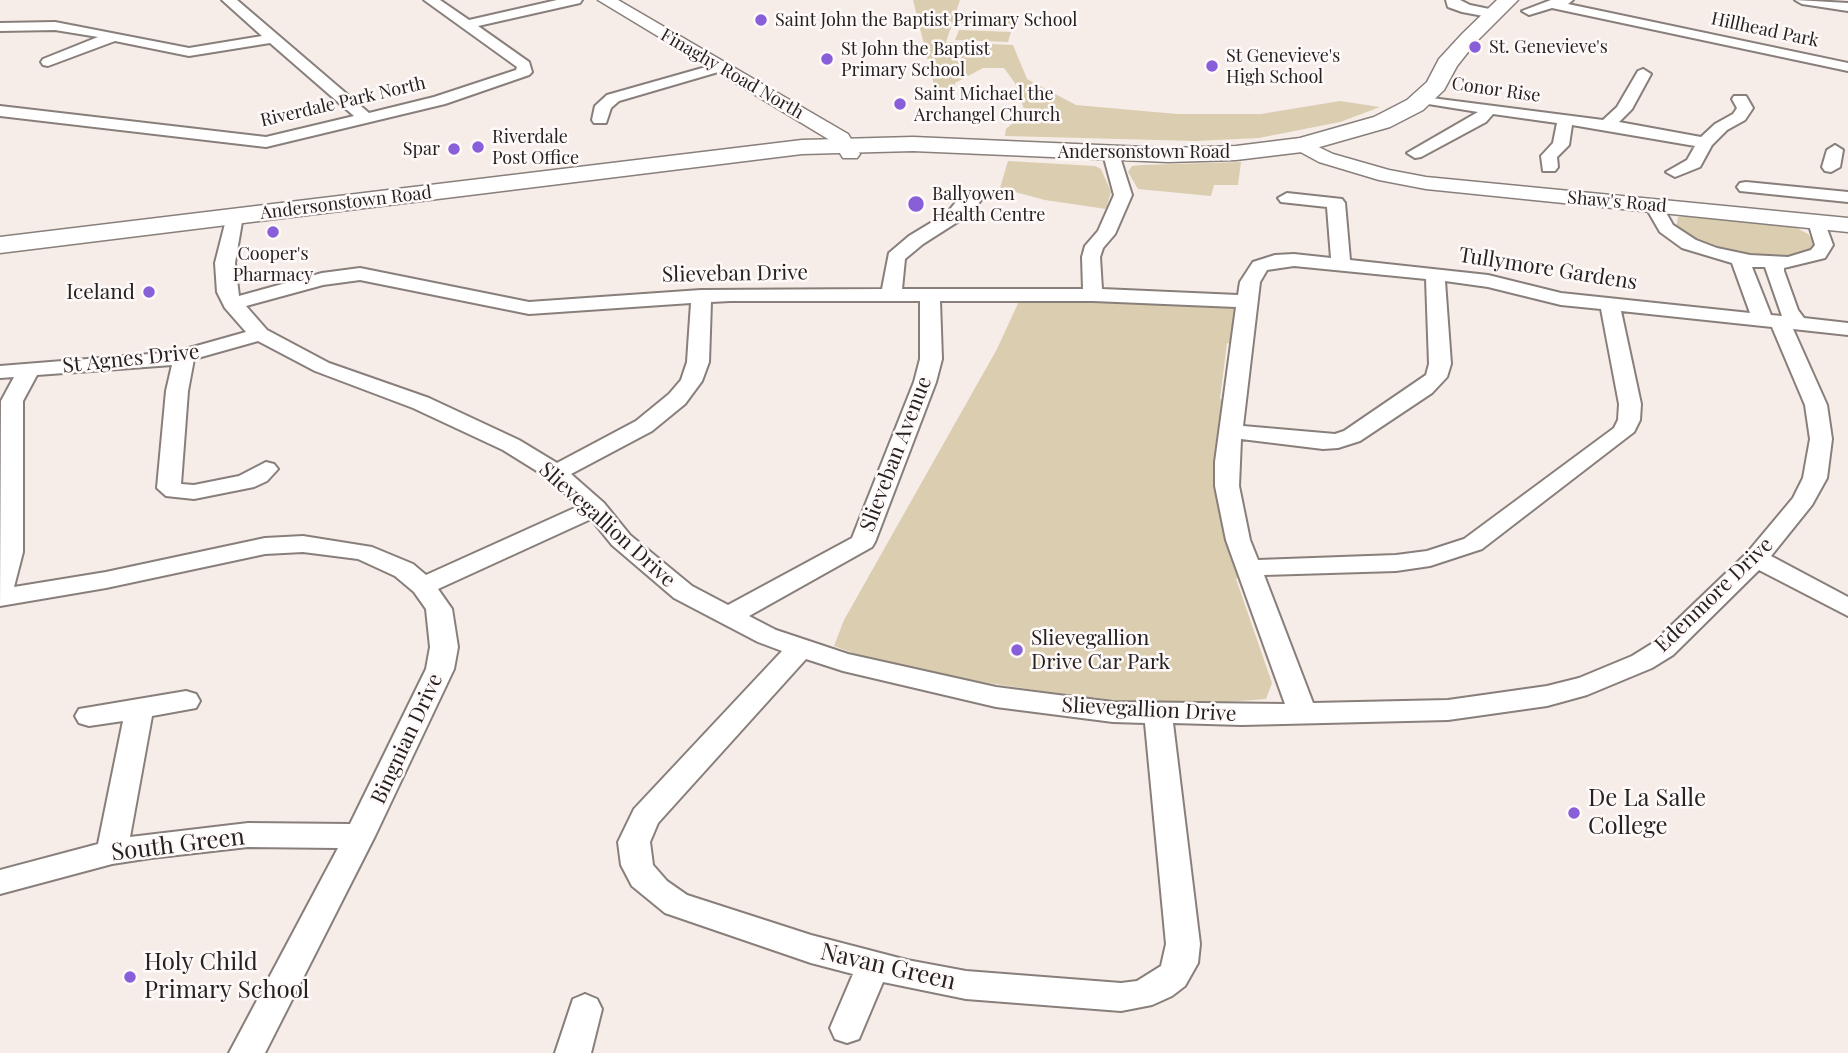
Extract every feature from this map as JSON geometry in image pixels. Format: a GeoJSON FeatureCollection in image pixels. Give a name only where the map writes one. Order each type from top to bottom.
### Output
{"type":"FeatureCollection","features":[{"type":"Feature","properties":{"kind":"main road"},"geometry":{"type":"LineString","coordinates":[[1422,99],[1469,38],[1501,7]]}},
{"type":"Feature","properties":{"kind":"main road","name":"Andersonstown Road"},"geometry":{"type":"LineString","coordinates":[[0,246],[768,151],[985,149],[1180,155],[1254,151],[1302,145],[1336,137],[1382,122],[1422,99]]}},
{"type":"Feature","properties":{"kind":"main road","name":"Andersonstown Road"},"geometry":{"type":"LineString","coordinates":[[691,161],[849,149]]}},
{"type":"Feature","properties":{"kind":"street"},"geometry":{"type":"LineString","coordinates":[[229,0],[366,118]]}},
{"type":"Feature","properties":{"kind":"street"},"geometry":{"type":"LineString","coordinates":[[431,0],[467,25],[575,0]]}},
{"type":"Feature","properties":{"kind":"street","name":"Finaghy Road North"},"geometry":{"type":"LineString","coordinates":[[606,0],[812,120],[849,149]]}},
{"type":"Feature","properties":{"kind":"street"},"geometry":{"type":"LineString","coordinates":[[1453,0],[1453,4],[1467,9],[1501,7]]}},
{"type":"Feature","properties":{"kind":"street"},"geometry":{"type":"LineString","coordinates":[[1529,11],[1567,0]]}},
{"type":"Feature","properties":{"kind":"street"},"geometry":{"type":"LineString","coordinates":[[1802,0],[1848,7]]}},
{"type":"Feature","properties":{"kind":"street","name":"Hillhead Park"},"geometry":{"type":"LineString","coordinates":[[1551,4],[1848,67]]}},
{"type":"Feature","properties":{"kind":"street","name":"Riverdale Park North"},"geometry":{"type":"LineString","coordinates":[[0,111],[248,142],[283,139],[439,101],[524,72],[524,65],[467,25]]}},
{"type":"Feature","properties":{"kind":"street"},"geometry":{"type":"LineString","coordinates":[[0,27],[55,26],[189,52],[274,38]]}},
{"type":"Feature","properties":{"kind":"street"},"geometry":{"type":"LineString","coordinates":[[48,62],[114,36]]}},
{"type":"Feature","properties":{"kind":"street"},"geometry":{"type":"LineString","coordinates":[[600,120],[603,106],[613,98],[720,67]]}},
{"type":"Feature","properties":{"kind":"street"},"geometry":{"type":"LineString","coordinates":[[1607,125],[1624,109],[1643,74]]}},
{"type":"Feature","properties":{"kind":"street","name":"Conor Rise"},"geometry":{"type":"LineString","coordinates":[[1422,99],[1607,125],[1705,143]]}},
{"type":"Feature","properties":{"kind":"street"},"geometry":{"type":"LineString","coordinates":[[1675,172],[1694,163],[1705,143],[1721,127],[1739,117],[1745,108],[1740,99]]}},
{"type":"Feature","properties":{"kind":"street"},"geometry":{"type":"LineString","coordinates":[[1415,153],[1480,119],[1488,110]]}},
{"type":"Feature","properties":{"kind":"street"},"geometry":{"type":"LineString","coordinates":[[768,151],[804,142],[812,137],[816,131],[812,120]]}},
{"type":"Feature","properties":{"kind":"street","name":"Conor Rise"},"geometry":{"type":"LineString","coordinates":[[1549,167],[1549,156],[1561,145],[1565,120]]}},
{"type":"Feature","properties":{"kind":"street"},"geometry":{"type":"LineString","coordinates":[[1336,137],[1339,155],[1345,163]]}},
{"type":"Feature","properties":{"kind":"street","name":"Shaw's Road"},"geometry":{"type":"LineString","coordinates":[[1302,145],[1320,156],[1386,176]]}},
{"type":"Feature","properties":{"kind":"street","name":"Shaw's Road"},"geometry":{"type":"LineString","coordinates":[[1254,151],[1450,187],[1848,225]]}},
{"type":"Feature","properties":{"kind":"street"},"geometry":{"type":"LineString","coordinates":[[1093,295],[1091,257],[1094,246],[1106,234],[1123,195],[1111,153]]}},
{"type":"Feature","properties":{"kind":"street"},"geometry":{"type":"LineString","coordinates":[[1746,187],[1770,183],[1848,197]]}},
{"type":"Feature","properties":{"kind":"street"},"geometry":{"type":"LineString","coordinates":[[1287,198],[1336,203],[1341,265]]}},
{"type":"Feature","properties":{"kind":"street"},"geometry":{"type":"LineString","coordinates":[[891,295],[896,257],[916,240],[953,217],[962,206],[972,200]]}},
{"type":"Feature","properties":{"kind":"street"},"geometry":{"type":"LineString","coordinates":[[1654,206],[1666,228],[1681,239],[1701,249],[1740,260],[1775,263],[1812,258],[1824,250],[1823,236],[1817,222]]}},
{"type":"Feature","properties":{"kind":"street"},"geometry":{"type":"LineString","coordinates":[[232,304],[225,263],[234,216]]}},
{"type":"Feature","properties":{"kind":"street"},"geometry":{"type":"LineString","coordinates":[[1740,260],[1780,322],[1788,310],[1774,271],[1775,263]]}},
{"type":"Feature","properties":{"kind":"street","name":"Tullymore Gardens"},"geometry":{"type":"LineString","coordinates":[[1249,291],[1260,266],[1275,261],[1341,265],[1488,281],[1561,299],[1848,329]]}},
{"type":"Feature","properties":{"kind":"street","name":"Slieveban Drive"},"geometry":{"type":"LineString","coordinates":[[232,304],[322,279],[360,274],[520,307],[701,296],[1093,295],[1249,291]]}},
{"type":"Feature","properties":{"kind":"street"},"geometry":{"type":"LineString","coordinates":[[1231,431],[1323,442],[1338,441],[1352,436],[1424,388],[1436,377],[1440,363],[1435,274]]}},
{"type":"Feature","properties":{"kind":"street"},"geometry":{"type":"LineString","coordinates":[[1249,291],[1231,431],[1227,486],[1238,540],[1302,713]]}},
{"type":"Feature","properties":{"kind":"street"},"geometry":{"type":"LineString","coordinates":[[556,473],[643,426],[677,399],[691,381],[698,362],[701,296]]}},
{"type":"Feature","properties":{"kind":"street","name":"Slieveban Avenue"},"geometry":{"type":"LineString","coordinates":[[728,616],[863,542],[925,382],[931,359],[930,296]]}},
{"type":"Feature","properties":{"kind":"street","name":"Slievegallion Drive"},"geometry":{"type":"LineString","coordinates":[[232,304],[260,334],[322,367],[471,424],[512,445],[556,473],[595,508],[621,540],[670,582],[767,636],[888,674],[1063,708],[1158,714],[1302,713]]}},
{"type":"Feature","properties":{"kind":"street"},"geometry":{"type":"LineString","coordinates":[[1249,568],[1396,563],[1430,558],[1473,544],[1623,432],[1629,420],[1630,404],[1611,304]]}},
{"type":"Feature","properties":{"kind":"street","name":"Edenmore Drive"},"geometry":{"type":"LineString","coordinates":[[1302,713],[1448,710],[1547,696],[1587,686],[1642,662],[1663,649],[1756,558],[1804,500],[1815,478],[1821,439],[1816,405],[1780,322]]}},
{"type":"Feature","properties":{"kind":"street","name":"St Agnes Drive"},"geometry":{"type":"LineString","coordinates":[[0,372],[184,357],[260,334]]}},
{"type":"Feature","properties":{"kind":"street"},"geometry":{"type":"LineString","coordinates":[[184,357],[177,391],[169,488],[174,491],[194,492],[246,482],[259,477],[266,469]]}},
{"type":"Feature","properties":{"kind":"street"},"geometry":{"type":"LineString","coordinates":[[0,591],[10,552],[12,401],[29,370]]}},
{"type":"Feature","properties":{"kind":"street"},"geometry":{"type":"LineString","coordinates":[[423,586],[595,508]]}},
{"type":"Feature","properties":{"kind":"street","name":"Bingnian Drive"},"geometry":{"type":"LineString","coordinates":[[0,598],[106,580],[265,546],[303,544],[363,552],[404,570],[423,586],[439,609],[444,648],[440,669],[360,836],[247,1053]]}},
{"type":"Feature","properties":{"kind":"street"},"geometry":{"type":"LineString","coordinates":[[1756,558],[1848,608]]}},
{"type":"Feature","properties":{"kind":"street","name":"Navan Green"},"geometry":{"type":"LineString","coordinates":[[800,648],[645,817],[637,831],[634,852],[643,877],[676,904],[799,946],[873,966],[966,985],[1121,998],[1140,995],[1160,986],[1173,976],[1181,963],[1182,944],[1158,714]]}},
{"type":"Feature","properties":{"kind":"street"},"geometry":{"type":"LineString","coordinates":[[89,716],[186,701]]}},
{"type":"Feature","properties":{"kind":"street"},"geometry":{"type":"LineString","coordinates":[[111,852],[139,709]]}},
{"type":"Feature","properties":{"kind":"street","name":"South Green"},"geometry":{"type":"LineString","coordinates":[[0,881],[111,852],[248,835],[360,836]]}},
{"type":"Feature","properties":{"kind":"street"},"geometry":{"type":"LineString","coordinates":[[847,1028],[873,966]]}},
{"type":"Feature","properties":{"kind":"street"},"geometry":{"type":"LineString","coordinates":[[573,1053],[585,1009]]}},
{"type":"Feature","properties":{"kind":"shaded area"},"geometry":{"type":"Polygon","coordinates":[[[913,0],[960,0],[946,42],[1013,45],[1027,79],[1076,105],[1177,114],[1261,114],[1340,101],[1380,107],[1340,122],[1259,138],[1196,141],[1005,136],[1006,129],[1025,112],[1015,83],[1004,68],[983,68],[955,83],[954,93],[937,97],[913,0]]]}},
{"type":"Feature","properties":{"kind":"shaded area"},"geometry":{"type":"Polygon","coordinates":[[[962,13],[1018,16],[1015,25],[958,23],[962,13]]]}},
{"type":"Feature","properties":{"kind":"shaded area"},"geometry":{"type":"Polygon","coordinates":[[[959,30],[1011,32],[1008,42],[955,40],[959,30]]]}},
{"type":"Feature","properties":{"kind":"shaded area"},"geometry":{"type":"Polygon","coordinates":[[[1008,161],[1095,166],[1101,169],[1111,192],[1106,209],[1045,200],[1000,188],[1008,161]]]}},
{"type":"Feature","properties":{"kind":"shaded area"},"geometry":{"type":"Polygon","coordinates":[[[1241,162],[1238,185],[1214,185],[1211,196],[1138,189],[1128,172],[1132,166],[1141,165],[1241,162]]]}},
{"type":"Feature","properties":{"kind":"shaded area"},"geometry":{"type":"Polygon","coordinates":[[[1692,215],[1793,226],[1808,234],[1814,241],[1813,248],[1786,258],[1734,255],[1696,242],[1676,227],[1678,217],[1692,215]]]}},
{"type":"Feature","properties":{"kind":"shaded area"},"geometry":{"type":"Polygon","coordinates":[[[1020,299],[1161,299],[1234,307],[1238,310],[1234,344],[1227,343],[1220,399],[1228,401],[1241,574],[1236,579],[1272,683],[1266,699],[1200,704],[1093,699],[956,678],[864,657],[834,646],[844,620],[997,349],[1020,299]]]}},
{"type":"Feature","properties":{"kind":"place","name":"Saint John the Baptist Primary School"},"geometry":{"type":"Point","coordinates":[761,20]}},
{"type":"Feature","properties":{"kind":"place","name":"St. Genevieve's"},"geometry":{"type":"Point","coordinates":[1475,47]}},
{"type":"Feature","properties":{"kind":"place","name":"St John the Baptist Primary School"},"geometry":{"type":"Point","coordinates":[827,59]}},
{"type":"Feature","properties":{"kind":"place","name":"St Genevieve's High School"},"geometry":{"type":"Point","coordinates":[1212,66]}},
{"type":"Feature","properties":{"kind":"place","name":"Saint Michael the Archangel Church"},"geometry":{"type":"Point","coordinates":[900,104]}},
{"type":"Feature","properties":{"kind":"place","name":"Riverdale Post Office"},"geometry":{"type":"Point","coordinates":[478,147]}},
{"type":"Feature","properties":{"kind":"place","name":"Spar"},"geometry":{"type":"Point","coordinates":[454,149]}},
{"type":"Feature","properties":{"kind":"place","name":"Ballyowen Health Centre"},"geometry":{"type":"Point","coordinates":[916,204]}},
{"type":"Feature","properties":{"kind":"place","name":"Cooper's Pharmacy"},"geometry":{"type":"Point","coordinates":[273,232]}},
{"type":"Feature","properties":{"kind":"place","name":"Iceland"},"geometry":{"type":"Point","coordinates":[149,292]}},
{"type":"Feature","properties":{"kind":"place","name":"Slievegallion Drive Car Park"},"geometry":{"type":"Point","coordinates":[1017,650]}},
{"type":"Feature","properties":{"kind":"place","name":"De La Salle College"},"geometry":{"type":"Point","coordinates":[1574,813]}},
{"type":"Feature","properties":{"kind":"place","name":"Holy Child Primary School"},"geometry":{"type":"Point","coordinates":[130,977]}}]}
